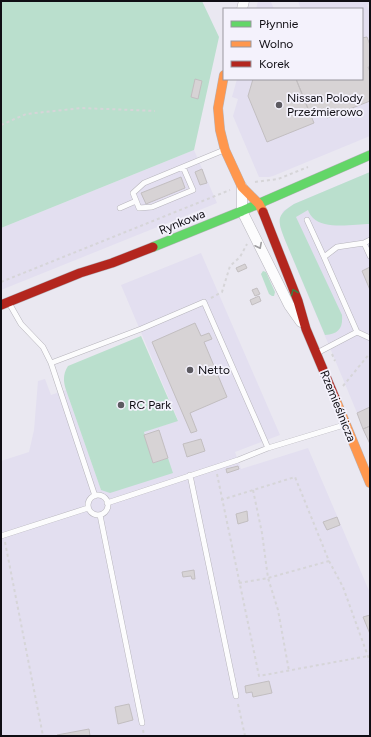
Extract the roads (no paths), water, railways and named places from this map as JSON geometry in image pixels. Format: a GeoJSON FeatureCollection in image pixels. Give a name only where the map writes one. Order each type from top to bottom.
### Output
{"type":"FeatureCollection","features":[{"type":"Feature","properties":{"kind":"street"},"geometry":{"type":"LineString","coordinates":[[223,80],[218,108],[220,130],[225,150],[242,187],[258,204]]}},
{"type":"Feature","properties":{"kind":"street","name":"Rynkowa"},"geometry":{"type":"LineString","coordinates":[[5,303],[80,273],[112,263],[242,211],[370,155]]}},
{"type":"Feature","properties":{"kind":"street"},"geometry":{"type":"LineString","coordinates":[[242,187],[242,211]]}},
{"type":"Feature","properties":{"kind":"street","name":"Rzemieślnicza"},"geometry":{"type":"LineString","coordinates":[[258,204],[298,301],[306,329],[370,482]]}},
{"type":"Feature","properties":{"kind":"street","name":"Rzemieślnicza"},"geometry":{"type":"LineString","coordinates":[[242,211],[290,305],[306,329]]}},
{"type":"Feature","properties":{"kind":"lane"},"geometry":{"type":"LineString","coordinates":[[183,167],[193,190],[152,207],[139,208],[133,193],[144,183],[183,167],[225,150]]}},
{"type":"Feature","properties":{"kind":"lane"},"geometry":{"type":"LineString","coordinates":[[120,208],[136,201]]}},
{"type":"Feature","properties":{"kind":"lane"},"geometry":{"type":"LineString","coordinates":[[307,220],[357,332],[370,338]]}},
{"type":"Feature","properties":{"kind":"lane"},"geometry":{"type":"LineString","coordinates":[[324,257],[336,247],[364,243],[370,240]]}},
{"type":"Feature","properties":{"kind":"lane"},"geometry":{"type":"LineString","coordinates":[[364,243],[370,256]]}},
{"type":"Feature","properties":{"kind":"lane"},"geometry":{"type":"LineString","coordinates":[[51,363],[204,302],[268,448]]}},
{"type":"Feature","properties":{"kind":"lane"},"geometry":{"type":"LineString","coordinates":[[5,303],[21,324],[43,348],[51,363],[95,496]]}},
{"type":"Feature","properties":{"kind":"lane"},"geometry":{"type":"LineString","coordinates":[[316,353],[357,332]]}},
{"type":"Feature","properties":{"kind":"lane"},"geometry":{"type":"LineString","coordinates":[[107,503],[238,460],[268,448],[345,425]]}},
{"type":"Feature","properties":{"kind":"lane"},"geometry":{"type":"LineString","coordinates":[[190,475],[236,696]]}},
{"type":"Feature","properties":{"kind":"lane"},"geometry":{"type":"LineString","coordinates":[[95,496],[101,496],[106,500],[107,509],[103,514],[94,515],[88,508],[90,499],[95,496]]}},
{"type":"Feature","properties":{"kind":"lane"},"geometry":{"type":"LineString","coordinates":[[2,536],[88,508]]}},
{"type":"Feature","properties":{"kind":"lane"},"geometry":{"type":"LineString","coordinates":[[100,515],[142,723]]}},
{"type":"Feature","properties":{"kind":"place","name":"Nissan Polody Przeźmierowo"},"geometry":{"type":"Point","coordinates":[279,105]}},
{"type":"Feature","properties":{"kind":"place","name":"Netto"},"geometry":{"type":"Point","coordinates":[190,370]}},
{"type":"Feature","properties":{"kind":"place","name":"RC Park"},"geometry":{"type":"Point","coordinates":[121,405]}}]}
